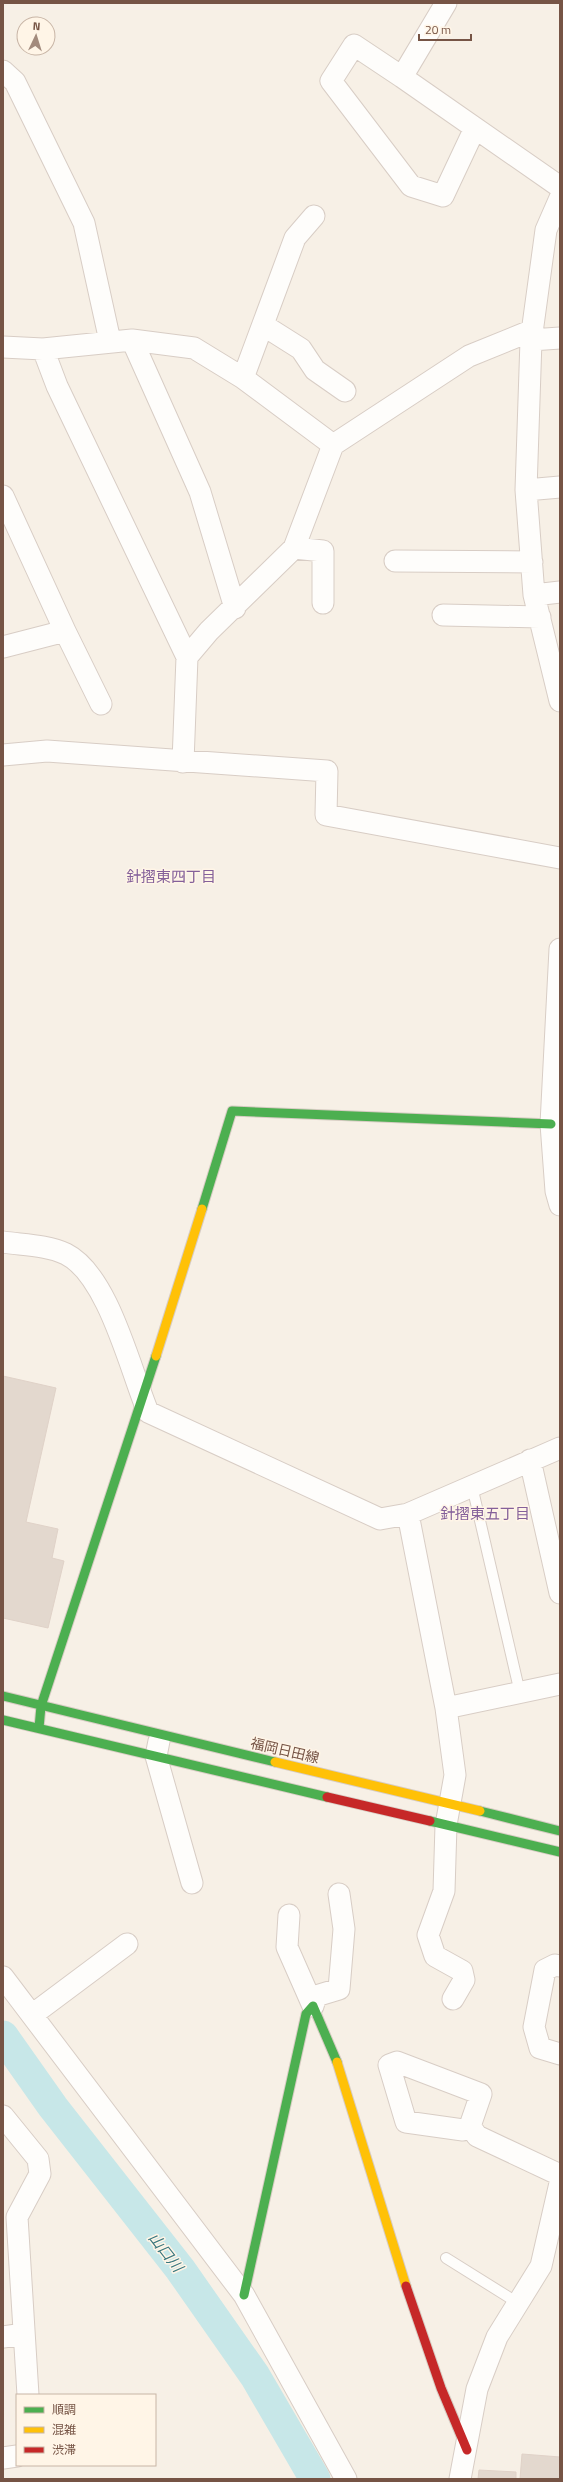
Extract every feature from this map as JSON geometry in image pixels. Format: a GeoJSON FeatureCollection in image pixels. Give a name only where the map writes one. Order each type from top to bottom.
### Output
{"type":"FeatureCollection","features":[{"type":"Feature","properties":{"kind":"street"},"geometry":{"type":"LineString","coordinates":[[402,76],[438,6]]}},
{"type":"Feature","properties":{"kind":"street"},"geometry":{"type":"LineString","coordinates":[[475,128],[443,196],[411,186],[331,81],[354,46],[402,76],[560,187]]}},
{"type":"Feature","properties":{"kind":"street"},"geometry":{"type":"LineString","coordinates":[[3,71],[15,82],[84,223],[110,341]]}},
{"type":"Feature","properties":{"kind":"street"},"geometry":{"type":"LineString","coordinates":[[560,198],[546,230],[532,335],[526,490],[534,595],[560,701]]}},
{"type":"Feature","properties":{"kind":"street"},"geometry":{"type":"LineString","coordinates":[[243,378],[295,238],[314,216]]}},
{"type":"Feature","properties":{"kind":"street"},"geometry":{"type":"LineString","coordinates":[[263,325],[301,349],[315,370],[345,391]]}},
{"type":"Feature","properties":{"kind":"street"},"geometry":{"type":"LineString","coordinates":[[187,658],[209,631],[235,608],[294,548],[333,445],[469,356],[532,335],[560,338]]}},
{"type":"Feature","properties":{"kind":"street"},"geometry":{"type":"LineString","coordinates":[[132,340],[200,492],[235,608]]}},
{"type":"Feature","properties":{"kind":"street"},"geometry":{"type":"LineString","coordinates":[[3,347],[43,349],[110,341],[132,340],[194,348],[243,378],[333,445]]}},
{"type":"Feature","properties":{"kind":"street"},"geometry":{"type":"LineString","coordinates":[[43,349],[57,386],[187,658],[183,762]]}},
{"type":"Feature","properties":{"kind":"street"},"geometry":{"type":"LineString","coordinates":[[526,490],[560,487]]}},
{"type":"Feature","properties":{"kind":"street"},"geometry":{"type":"LineString","coordinates":[[3,496],[65,631],[101,704]]}},
{"type":"Feature","properties":{"kind":"street"},"geometry":{"type":"LineString","coordinates":[[294,548],[323,552],[323,603]]}},
{"type":"Feature","properties":{"kind":"street"},"geometry":{"type":"LineString","coordinates":[[395,561],[532,562]]}},
{"type":"Feature","properties":{"kind":"street"},"geometry":{"type":"LineString","coordinates":[[534,595],[560,592]]}},
{"type":"Feature","properties":{"kind":"street"},"geometry":{"type":"LineString","coordinates":[[444,615],[540,617]]}},
{"type":"Feature","properties":{"kind":"street"},"geometry":{"type":"LineString","coordinates":[[3,647],[65,631]]}},
{"type":"Feature","properties":{"kind":"street"},"geometry":{"type":"LineString","coordinates":[[3,755],[47,751],[183,762],[327,771],[326,815],[560,858]]}},
{"type":"Feature","properties":{"kind":"street"},"geometry":{"type":"LineString","coordinates":[[560,949],[551,1124],[556,1191],[560,1205]]}},
{"type":"Feature","properties":{"kind":"street"},"geometry":{"type":"LineString","coordinates":[[38,1728],[41,1706],[142,1397],[232,1111],[551,1124]]}},
{"type":"Feature","properties":{"kind":"street"},"geometry":{"type":"LineString","coordinates":[[3,1242],[53,1249],[67,1255],[91,1275],[104,1294],[148,1412],[380,1519],[408,1514],[560,1448]]}},
{"type":"Feature","properties":{"kind":"street"},"geometry":{"type":"LineString","coordinates":[[530,1460],[560,1593]]}},
{"type":"Feature","properties":{"kind":"street"},"geometry":{"type":"LineString","coordinates":[[408,1514],[446,1708],[455,1775],[446,1825],[444,1891],[428,1935],[435,1956],[462,1971],[464,1980],[453,1998]]}},
{"type":"Feature","properties":{"kind":"street"},"geometry":{"type":"LineString","coordinates":[[446,1708],[560,1684]]}},
{"type":"Feature","properties":{"kind":"street","name":"福岡日田線"},"geometry":{"type":"LineString","coordinates":[[3,1696],[160,1735],[451,1803],[560,1831]]}},
{"type":"Feature","properties":{"kind":"street"},"geometry":{"type":"LineString","coordinates":[[3,1720],[560,1852]]}},
{"type":"Feature","properties":{"kind":"street"},"geometry":{"type":"LineString","coordinates":[[160,1735],[156,1756],[192,1883]]}},
{"type":"Feature","properties":{"kind":"street"},"geometry":{"type":"LineString","coordinates":[[244,2295],[306,2014],[313,2006],[316,1996],[339,1988],[344,1929],[339,1894]]}},
{"type":"Feature","properties":{"kind":"street"},"geometry":{"type":"LineString","coordinates":[[289,1915],[287,1947],[341,2070],[411,2301],[441,2388],[467,2450]]}},
{"type":"Feature","properties":{"kind":"street"},"geometry":{"type":"LineString","coordinates":[[32,2015],[127,1944]]}},
{"type":"Feature","properties":{"kind":"street"},"geometry":{"type":"LineString","coordinates":[[560,1966],[554,1965],[545,1970],[534,2027],[540,2048],[560,2054]]}},
{"type":"Feature","properties":{"kind":"street"},"geometry":{"type":"LineString","coordinates":[[3,1977],[244,2295],[346,2479]]}},
{"type":"Feature","properties":{"kind":"street"},"geometry":{"type":"LineString","coordinates":[[3,2116],[38,2159],[40,2174],[10,2217],[24,2334],[28,2394]]}},
{"type":"Feature","properties":{"kind":"street"},"geometry":{"type":"LineString","coordinates":[[470,2126],[478,2136],[560,2175]]}},
{"type":"Feature","properties":{"kind":"street"},"geometry":{"type":"LineString","coordinates":[[460,2479],[467,2450],[477,2390],[497,2337],[541,2266],[560,2184]]}},
{"type":"Feature","properties":{"kind":"street"},"geometry":{"type":"LineString","coordinates":[[3,2337],[24,2334]]}},
{"type":"Feature","properties":{"kind":"street"},"geometry":{"type":"LineString","coordinates":[[3,2458],[16,2456]]}},
{"type":"Feature","properties":{"kind":"lane"},"geometry":{"type":"LineString","coordinates":[[472,1486],[520,1693]]}},
{"type":"Feature","properties":{"kind":"lane"},"geometry":{"type":"LineString","coordinates":[[446,2258],[518,2303]]}},
{"type":"Feature","properties":{"kind":"building"},"geometry":{"type":"Polygon","coordinates":[[[3,1376],[56,1388],[26,1522],[58,1529],[52,1558],[64,1561],[48,1628],[3,1618],[3,1376]]]}},
{"type":"Feature","properties":{"kind":"building"},"geometry":{"type":"Polygon","coordinates":[[[522,2454],[560,2457],[560,2479],[520,2479],[522,2454]]]}},
{"type":"Feature","properties":{"kind":"building"},"geometry":{"type":"Polygon","coordinates":[[[479,2470],[516,2472],[516,2479],[478,2479],[479,2470]]]}},
{"type":"Feature","properties":{"kind":"waterway","name":"山口川"},"geometry":{"type":"LineString","coordinates":[[3,2036],[53,2107],[180,2269],[255,2376],[315,2479]]}},
{"type":"Feature","properties":{"kind":"traffic: fast"},"geometry":{"type":"LineString","coordinates":[[202,1209],[232,1111],[551,1124]]}},
{"type":"Feature","properties":{"kind":"traffic: fast"},"geometry":{"type":"LineString","coordinates":[[39,1728],[41,1706],[156,1356]]}},
{"type":"Feature","properties":{"kind":"traffic: fast"},"geometry":{"type":"LineString","coordinates":[[3,1696],[275,1762]]}},
{"type":"Feature","properties":{"kind":"traffic: fast"},"geometry":{"type":"LineString","coordinates":[[3,1720],[327,1797]]}},
{"type":"Feature","properties":{"kind":"traffic: fast"},"geometry":{"type":"LineString","coordinates":[[480,1811],[560,1831]]}},
{"type":"Feature","properties":{"kind":"traffic: fast"},"geometry":{"type":"LineString","coordinates":[[430,1821],[560,1852]]}},
{"type":"Feature","properties":{"kind":"traffic: fast"},"geometry":{"type":"LineString","coordinates":[[244,2295],[306,2014],[313,2006],[337,2062]]}},
{"type":"Feature","properties":{"kind":"traffic: slow"},"geometry":{"type":"LineString","coordinates":[[156,1356],[202,1209]]}},
{"type":"Feature","properties":{"kind":"traffic: slow"},"geometry":{"type":"LineString","coordinates":[[275,1762],[480,1811]]}},
{"type":"Feature","properties":{"kind":"traffic: slow"},"geometry":{"type":"LineString","coordinates":[[337,2062],[406,2286]]}},
{"type":"Feature","properties":{"kind":"traffic: jam"},"geometry":{"type":"LineString","coordinates":[[327,1797],[430,1821]]}},
{"type":"Feature","properties":{"kind":"traffic: jam"},"geometry":{"type":"LineString","coordinates":[[406,2286],[441,2388],[467,2450]]}},
{"type":"Feature","properties":{"kind":"district","name":"針摺東四丁目"},"geometry":{"type":"Point","coordinates":[171,876]}},
{"type":"Feature","properties":{"kind":"district","name":"針摺東五丁目"},"geometry":{"type":"Point","coordinates":[485,1513]}}]}
